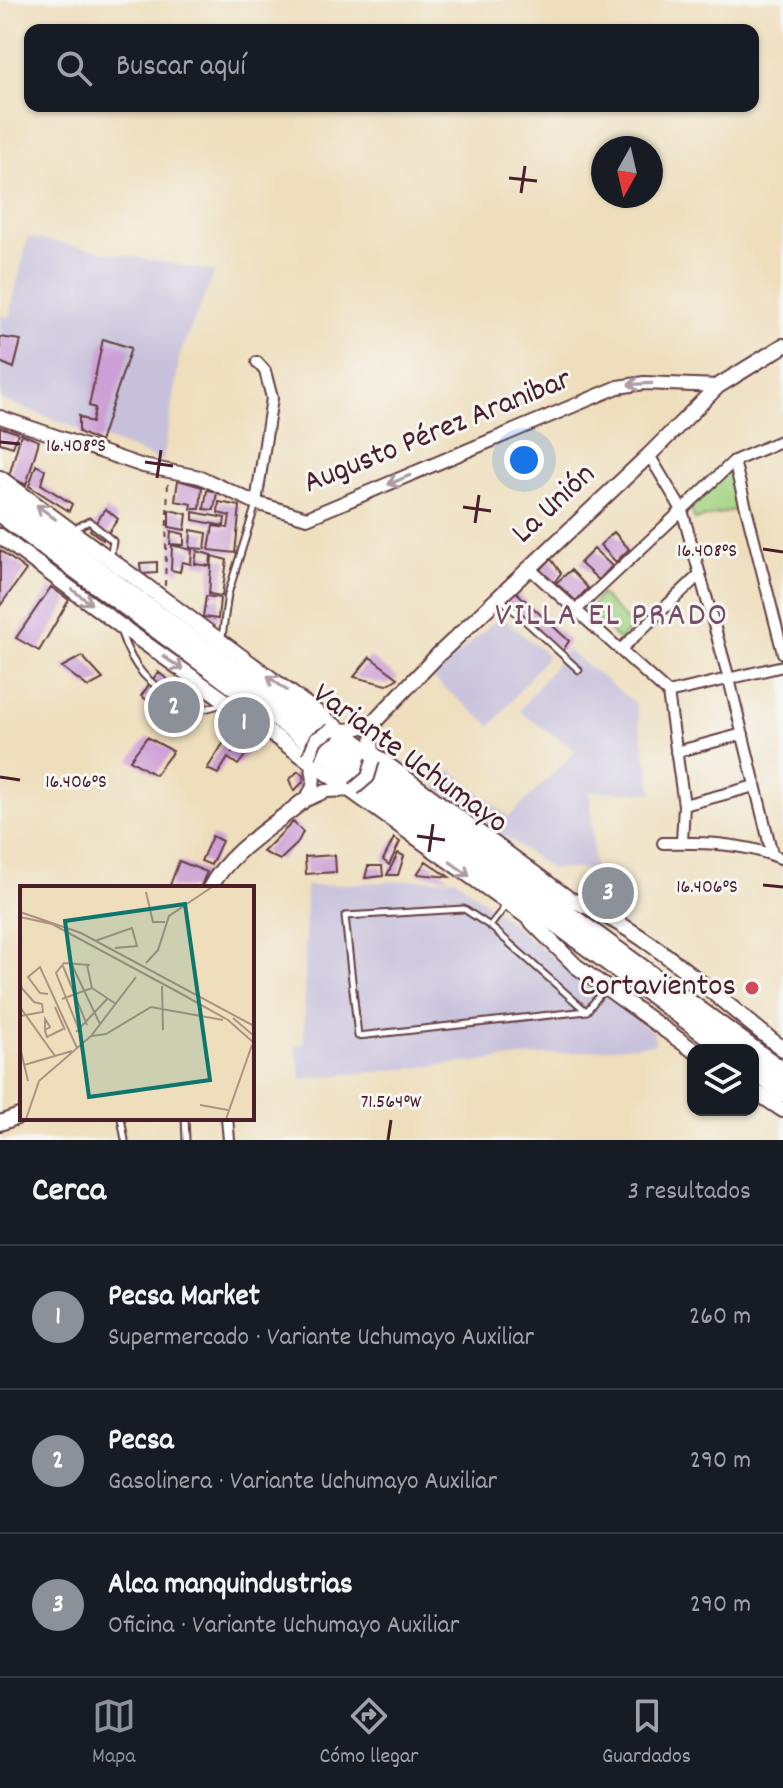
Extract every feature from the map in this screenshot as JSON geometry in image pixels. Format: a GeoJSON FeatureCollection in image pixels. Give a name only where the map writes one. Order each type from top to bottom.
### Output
{"type":"FeatureCollection","features":[{"type":"Feature","properties":{"kind":"highway","name":"Variante Uchumayo"},"geometry":{"type":"LineString","coordinates":[[0,496],[783,1072]]}},
{"type":"Feature","properties":{"kind":"highway","name":"Variante Uchumayo"},"geometry":{"type":"LineString","coordinates":[[0,513],[720,1044]]}},
{"type":"Feature","properties":{"kind":"highway"},"geometry":{"type":"LineString","coordinates":[[569,899],[731,1019],[776,1059],[783,1072]]}},
{"type":"Feature","properties":{"kind":"highway"},"geometry":{"type":"LineString","coordinates":[[526,916],[708,1044]]}},
{"type":"Feature","properties":{"kind":"highway"},"geometry":{"type":"LineString","coordinates":[[759,1074],[783,1092]]}},
{"type":"Feature","properties":{"kind":"main road","name":"La Unión"},"geometry":{"type":"LineString","coordinates":[[377,719],[439,654],[718,386],[783,346]]}},
{"type":"Feature","properties":{"kind":"main road"},"geometry":{"type":"LineString","coordinates":[[0,478],[336,730],[569,899],[592,908],[629,931],[698,980],[783,1049]]}},
{"type":"Feature","properties":{"kind":"main road"},"geometry":{"type":"LineString","coordinates":[[0,536],[526,916],[576,966],[687,1046]]}},
{"type":"Feature","properties":{"kind":"main road"},"geometry":{"type":"LineString","coordinates":[[212,886],[231,860],[302,802]]}},
{"type":"Feature","properties":{"kind":"main road"},"geometry":{"type":"LineString","coordinates":[[759,1094],[783,1110]]}},
{"type":"Feature","properties":{"kind":"main road"},"geometry":{"type":"LineString","coordinates":[[0,1123],[20,1116]]}},
{"type":"Feature","properties":{"kind":"street"},"geometry":{"type":"LineString","coordinates":[[256,503],[272,398],[265,371],[257,362]]}},
{"type":"Feature","properties":{"kind":"street","name":"Augusto Pérez Aranibar"},"geometry":{"type":"LineString","coordinates":[[0,417],[143,466],[200,477],[256,503],[299,517],[315,516],[618,387],[644,383],[718,386]]}},
{"type":"Feature","properties":{"kind":"street"},"geometry":{"type":"LineString","coordinates":[[576,610],[734,461],[783,440]]}},
{"type":"Feature","properties":{"kind":"street"},"geometry":{"type":"LineString","coordinates":[[649,455],[682,510],[755,786],[778,856],[711,842],[663,843]]}},
{"type":"Feature","properties":{"kind":"street"},"geometry":{"type":"LineString","coordinates":[[734,461],[783,653]]}},
{"type":"Feature","properties":{"kind":"street"},"geometry":{"type":"LineString","coordinates":[[529,568],[668,693],[684,805],[682,842]]}},
{"type":"Feature","properties":{"kind":"street"},"geometry":{"type":"LineString","coordinates":[[620,650],[700,574]]}},
{"type":"Feature","properties":{"kind":"street"},"geometry":{"type":"LineString","coordinates":[[668,693],[783,666]]}},
{"type":"Feature","properties":{"kind":"street"},"geometry":{"type":"LineString","coordinates":[[302,802],[326,791],[353,790],[368,777],[374,757],[372,730],[377,719]]}},
{"type":"Feature","properties":{"kind":"street","name":"La Unión"},"geometry":{"type":"LineString","coordinates":[[336,730],[366,727],[377,719]]}},
{"type":"Feature","properties":{"kind":"street"},"geometry":{"type":"LineString","coordinates":[[302,802],[315,782],[310,758],[316,739],[336,730]]}},
{"type":"Feature","properties":{"kind":"street"},"geometry":{"type":"LineString","coordinates":[[676,752],[743,734]]}},
{"type":"Feature","properties":{"kind":"street"},"geometry":{"type":"LineString","coordinates":[[684,805],[755,786]]}},
{"type":"Feature","properties":{"kind":"street"},"geometry":{"type":"LineString","coordinates":[[227,1120],[229,1140]]}},
{"type":"Feature","properties":{"kind":"lane"},"geometry":{"type":"LineString","coordinates":[[222,642],[228,594],[256,503]]}},
{"type":"Feature","properties":{"kind":"lane"},"geometry":{"type":"LineString","coordinates":[[498,597],[579,670]]}},
{"type":"Feature","properties":{"kind":"lane"},"geometry":{"type":"LineString","coordinates":[[118,624],[130,660],[146,679],[194,712],[228,702]]}},
{"type":"Feature","properties":{"kind":"lane"},"geometry":{"type":"LineString","coordinates":[[490,926],[507,903]]}},
{"type":"Feature","properties":{"kind":"lane"},"geometry":{"type":"LineString","coordinates":[[587,1011],[490,926],[464,909],[345,916],[358,1036],[587,1011],[606,987]]}},
{"type":"Feature","properties":{"kind":"lane"},"geometry":{"type":"LineString","coordinates":[[121,1120],[125,1140]]}},
{"type":"Feature","properties":{"kind":"lane"},"geometry":{"type":"LineString","coordinates":[[185,1120],[186,1140]]}},
{"type":"Feature","properties":{"kind":"path"},"geometry":{"type":"LineString","coordinates":[[162,597],[168,566],[165,504],[169,471]]}},
{"type":"Feature","properties":{"kind":"shaded area"},"geometry":{"type":"Polygon","coordinates":[[[28,237],[215,272],[180,354],[163,461],[0,399],[0,316],[9,317],[28,237]]]}},
{"type":"Feature","properties":{"kind":"shaded area"},"geometry":{"type":"Polygon","coordinates":[[[500,616],[548,655],[491,726],[432,678],[500,616]]]}},
{"type":"Feature","properties":{"kind":"shaded area"},"geometry":{"type":"Polygon","coordinates":[[[567,650],[636,704],[653,793],[590,791],[594,869],[551,869],[435,787],[451,770],[509,817],[576,751],[519,711],[567,650]]]}},
{"type":"Feature","properties":{"kind":"shaded area"},"geometry":{"type":"Polygon","coordinates":[[[455,878],[554,958],[654,1032],[655,1044],[301,1079],[295,1045],[304,1044],[306,886],[455,878]]]}},
{"type":"Feature","properties":{"kind":"green space"},"geometry":{"type":"Polygon","coordinates":[[[729,470],[738,509],[695,520],[690,507],[729,470]]]}},
{"type":"Feature","properties":{"kind":"green space"},"geometry":{"type":"Polygon","coordinates":[[[600,594],[633,627],[619,640],[589,612],[600,594]]]}},
{"type":"Feature","properties":{"kind":"building"},"geometry":{"type":"Polygon","coordinates":[[[0,337],[21,340],[14,368],[0,362],[0,337]]]}},
{"type":"Feature","properties":{"kind":"building"},"geometry":{"type":"Polygon","coordinates":[[[103,339],[131,348],[100,442],[79,432],[79,416],[92,423],[95,408],[89,406],[103,339]]]}},
{"type":"Feature","properties":{"kind":"building"},"geometry":{"type":"Polygon","coordinates":[[[0,427],[18,433],[13,447],[0,443],[0,427]]]}},
{"type":"Feature","properties":{"kind":"building"},"geometry":{"type":"Polygon","coordinates":[[[21,434],[39,441],[26,485],[9,476],[21,434]]]}},
{"type":"Feature","properties":{"kind":"building"},"geometry":{"type":"Polygon","coordinates":[[[36,465],[45,470],[41,484],[72,504],[69,511],[29,486],[36,465]]]}},
{"type":"Feature","properties":{"kind":"building"},"geometry":{"type":"Polygon","coordinates":[[[178,480],[202,487],[200,509],[191,509],[192,504],[175,501],[178,480]]]}},
{"type":"Feature","properties":{"kind":"building"},"geometry":{"type":"Polygon","coordinates":[[[207,490],[217,492],[214,510],[204,509],[207,490]]]}},
{"type":"Feature","properties":{"kind":"building"},"geometry":{"type":"Polygon","coordinates":[[[219,502],[240,506],[235,553],[209,550],[213,526],[228,528],[230,516],[218,513],[219,502]]]}},
{"type":"Feature","properties":{"kind":"building"},"geometry":{"type":"Polygon","coordinates":[[[106,509],[118,519],[103,540],[90,530],[106,509]]]}},
{"type":"Feature","properties":{"kind":"building"},"geometry":{"type":"Polygon","coordinates":[[[169,510],[187,514],[185,530],[169,527],[169,510]]]}},
{"type":"Feature","properties":{"kind":"building"},"geometry":{"type":"Polygon","coordinates":[[[193,512],[225,518],[224,526],[193,520],[193,512]]]}},
{"type":"Feature","properties":{"kind":"building"},"geometry":{"type":"Polygon","coordinates":[[[191,530],[207,533],[205,549],[190,548],[191,530]]]}},
{"type":"Feature","properties":{"kind":"building"},"geometry":{"type":"Polygon","coordinates":[[[171,531],[184,534],[184,545],[170,544],[171,531]]]}},
{"type":"Feature","properties":{"kind":"building"},"geometry":{"type":"Polygon","coordinates":[[[614,532],[629,549],[616,562],[600,545],[614,532]]]}},
{"type":"Feature","properties":{"kind":"building"},"geometry":{"type":"Polygon","coordinates":[[[172,545],[192,550],[191,564],[182,562],[180,572],[171,570],[172,545]]]}},
{"type":"Feature","properties":{"kind":"building"},"geometry":{"type":"Polygon","coordinates":[[[594,549],[612,566],[599,580],[580,563],[594,549]]]}},
{"type":"Feature","properties":{"kind":"building"},"geometry":{"type":"Polygon","coordinates":[[[0,550],[26,570],[0,606],[0,550]]]}},
{"type":"Feature","properties":{"kind":"building"},"geometry":{"type":"Polygon","coordinates":[[[197,551],[211,555],[210,566],[195,564],[197,551]]]}},
{"type":"Feature","properties":{"kind":"building"},"geometry":{"type":"Polygon","coordinates":[[[212,556],[227,560],[222,596],[209,594],[212,556]]]}},
{"type":"Feature","properties":{"kind":"building"},"geometry":{"type":"Polygon","coordinates":[[[551,559],[561,573],[553,584],[540,570],[551,559]]]}},
{"type":"Feature","properties":{"kind":"building"},"geometry":{"type":"Polygon","coordinates":[[[157,562],[157,573],[141,574],[140,563],[157,562]]]}},
{"type":"Feature","properties":{"kind":"building"},"geometry":{"type":"Polygon","coordinates":[[[571,570],[588,588],[576,601],[556,583],[571,570]]]}},
{"type":"Feature","properties":{"kind":"building"},"geometry":{"type":"Polygon","coordinates":[[[51,587],[69,600],[39,651],[16,638],[51,587]]]}},
{"type":"Feature","properties":{"kind":"building"},"geometry":{"type":"Polygon","coordinates":[[[515,591],[569,641],[562,652],[501,604],[515,591]]]}},
{"type":"Feature","properties":{"kind":"building"},"geometry":{"type":"Polygon","coordinates":[[[206,596],[220,598],[218,619],[203,617],[206,596]]]}},
{"type":"Feature","properties":{"kind":"building"},"geometry":{"type":"Polygon","coordinates":[[[82,656],[103,679],[88,687],[62,667],[82,656]]]}},
{"type":"Feature","properties":{"kind":"building"},"geometry":{"type":"Polygon","coordinates":[[[370,657],[398,678],[387,685],[354,677],[370,657]]]}},
{"type":"Feature","properties":{"kind":"building"},"geometry":{"type":"Polygon","coordinates":[[[158,672],[167,679],[150,702],[141,696],[158,672]]]}},
{"type":"Feature","properties":{"kind":"building"},"geometry":{"type":"Polygon","coordinates":[[[194,698],[203,704],[186,727],[177,721],[194,698]]]}},
{"type":"Feature","properties":{"kind":"building"},"geometry":{"type":"Polygon","coordinates":[[[233,728],[242,735],[231,754],[249,729],[259,737],[238,765],[228,758],[218,774],[207,769],[233,728]]]}},
{"type":"Feature","properties":{"kind":"building"},"geometry":{"type":"Polygon","coordinates":[[[147,737],[173,751],[155,775],[130,760],[147,737]]]}},
{"type":"Feature","properties":{"kind":"building"},"geometry":{"type":"Polygon","coordinates":[[[298,771],[304,776],[303,782],[294,791],[289,780],[298,771]]]}},
{"type":"Feature","properties":{"kind":"building"},"geometry":{"type":"Polygon","coordinates":[[[293,822],[303,832],[297,844],[280,860],[263,852],[293,822]]]}},
{"type":"Feature","properties":{"kind":"building"},"geometry":{"type":"Polygon","coordinates":[[[212,836],[222,841],[211,865],[201,861],[212,836]]]}},
{"type":"Feature","properties":{"kind":"building"},"geometry":{"type":"Polygon","coordinates":[[[394,838],[400,842],[389,865],[383,860],[394,838]]]}},
{"type":"Feature","properties":{"kind":"building"},"geometry":{"type":"Polygon","coordinates":[[[398,853],[404,856],[398,875],[387,875],[398,853]]]}},
{"type":"Feature","properties":{"kind":"building"},"geometry":{"type":"Polygon","coordinates":[[[335,855],[336,872],[306,874],[305,857],[335,855]]]}},
{"type":"Feature","properties":{"kind":"building"},"geometry":{"type":"Polygon","coordinates":[[[179,861],[207,872],[201,886],[170,886],[179,861]]]}},
{"type":"Feature","properties":{"kind":"building"},"geometry":{"type":"Polygon","coordinates":[[[426,861],[449,877],[417,874],[426,861]]]}},
{"type":"Feature","properties":{"kind":"building"},"geometry":{"type":"Polygon","coordinates":[[[368,866],[382,866],[383,876],[365,878],[368,866]]]}},
{"type":"Feature","properties":{"kind":"place","name":"Pecsa"},"geometry":{"type":"Point","coordinates":[174,707]}},
{"type":"Feature","properties":{"kind":"place","name":"Pecsa Market"},"geometry":{"type":"Point","coordinates":[244,723]}},
{"type":"Feature","properties":{"kind":"place","name":"Alca manquindustrias"},"geometry":{"type":"Point","coordinates":[608,893]}},
{"type":"Feature","properties":{"kind":"place","name":"Cortavientos"},"geometry":{"type":"Point","coordinates":[752,988]}},
{"type":"Feature","properties":{"kind":"district","name":"VILLA EL PRADO"},"geometry":{"type":"Point","coordinates":[612,617]}}]}
